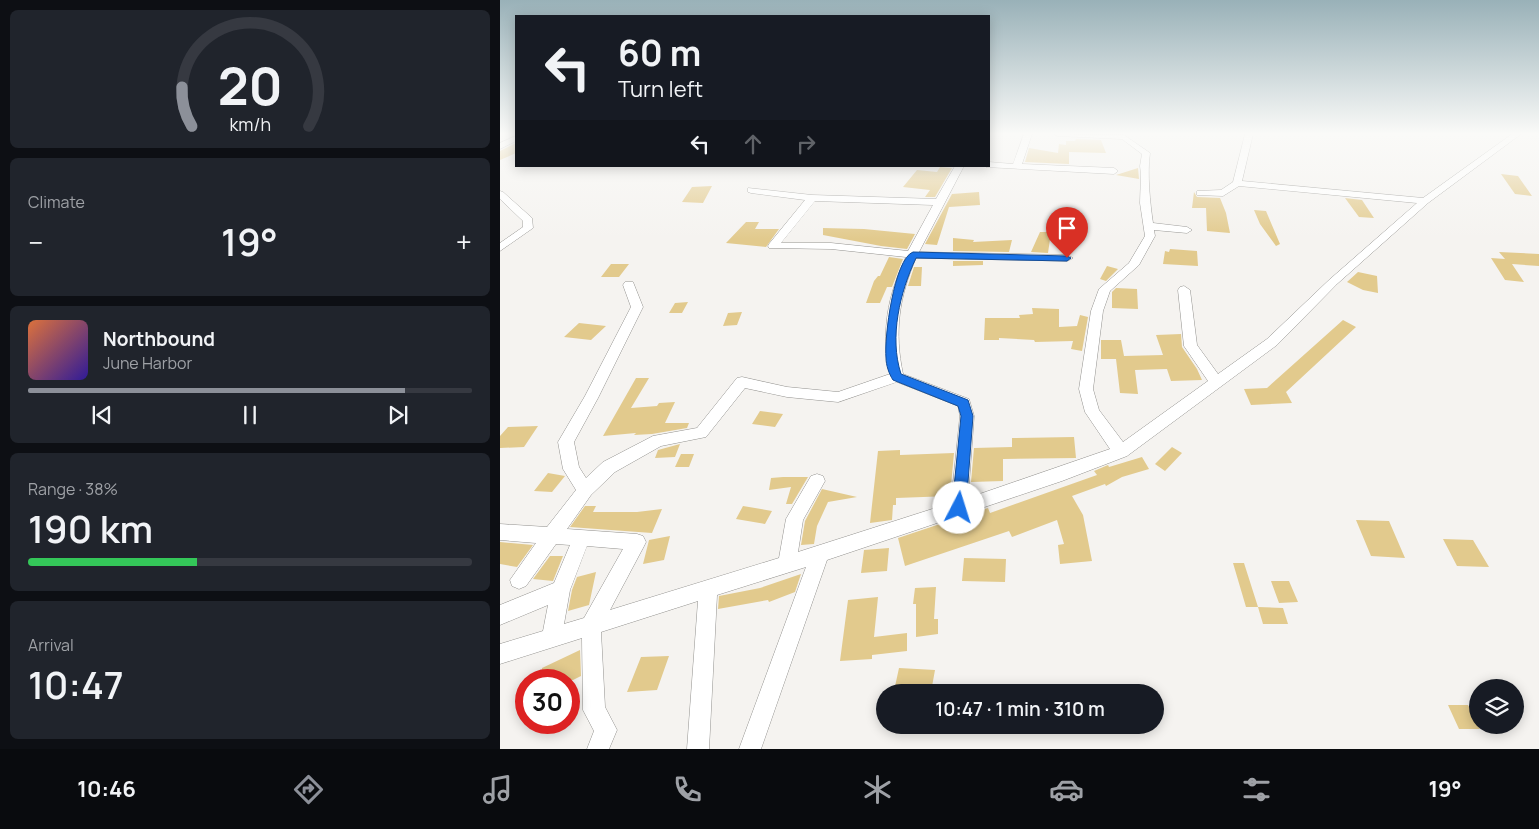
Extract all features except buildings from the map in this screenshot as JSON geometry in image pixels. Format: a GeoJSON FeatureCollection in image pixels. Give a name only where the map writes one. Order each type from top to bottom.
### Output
{"type":"FeatureCollection","features":[{"type":"Feature","properties":{"kind":"street"},"geometry":{"type":"LineString","coordinates":[[897,377],[891,359],[892,324],[900,282],[958,169]]}},
{"type":"Feature","properties":{"kind":"street"},"geometry":{"type":"LineString","coordinates":[[1074,169],[1114,171]]}},
{"type":"Feature","properties":{"kind":"street"},"geometry":{"type":"LineString","coordinates":[[1121,452],[1092,412],[1086,389],[1097,311],[1105,289],[1133,265],[1150,236],[1144,202],[1145,169]]}},
{"type":"Feature","properties":{"kind":"street"},"geometry":{"type":"LineString","coordinates":[[1200,193],[1223,193],[1237,183],[1240,169]]}},
{"type":"Feature","properties":{"kind":"street"},"geometry":{"type":"LineString","coordinates":[[500,654],[820,554],[1062,474],[1121,452],[1272,342],[1333,282],[1425,201],[1469,169]]}},
{"type":"Feature","properties":{"kind":"street"},"geometry":{"type":"LineString","coordinates":[[1237,183],[1425,201]]}},
{"type":"Feature","properties":{"kind":"street"},"geometry":{"type":"LineString","coordinates":[[751,190],[812,198],[940,202]]}},
{"type":"Feature","properties":{"kind":"street"},"geometry":{"type":"LineString","coordinates":[[500,194],[528,220],[528,228],[500,248]]}},
{"type":"Feature","properties":{"kind":"street"},"geometry":{"type":"LineString","coordinates":[[812,198],[773,246],[831,246],[913,255],[1067,258]]}},
{"type":"Feature","properties":{"kind":"street"},"geometry":{"type":"LineString","coordinates":[[1148,226],[1188,230]]}},
{"type":"Feature","properties":{"kind":"street"},"geometry":{"type":"LineString","coordinates":[[586,490],[571,469],[566,442],[591,398],[637,306],[629,285]]}},
{"type":"Feature","properties":{"kind":"street"},"geometry":{"type":"LineString","coordinates":[[1184,290],[1192,346],[1216,382]]}},
{"type":"Feature","properties":{"kind":"street"},"geometry":{"type":"LineString","coordinates":[[519,580],[586,490],[609,467],[658,440],[701,433],[742,382],[788,392],[838,397],[897,377],[964,403],[967,416],[959,508]]}},
{"type":"Feature","properties":{"kind":"street"},"geometry":{"type":"LineString","coordinates":[[787,564],[795,519],[817,481]]}},
{"type":"Feature","properties":{"kind":"street"},"geometry":{"type":"LineString","coordinates":[[500,532],[637,542],[591,625],[594,710],[606,730],[598,749]]}},
{"type":"Feature","properties":{"kind":"street"},"geometry":{"type":"LineString","coordinates":[[542,641],[582,538]]}},
{"type":"Feature","properties":{"kind":"street"},"geometry":{"type":"LineString","coordinates":[[750,749],[820,554]]}},
{"type":"Feature","properties":{"kind":"street"},"geometry":{"type":"LineString","coordinates":[[698,749],[708,589]]}},
{"type":"Feature","properties":{"kind":"street"},"geometry":{"type":"LineString","coordinates":[[500,615],[561,590]]}},
{"type":"Feature","properties":{"kind":"route"},"geometry":{"type":"LineString","coordinates":[[959,508],[967,416],[964,403],[897,377],[891,359],[892,324],[900,282],[913,255],[1067,258]]}}]}
